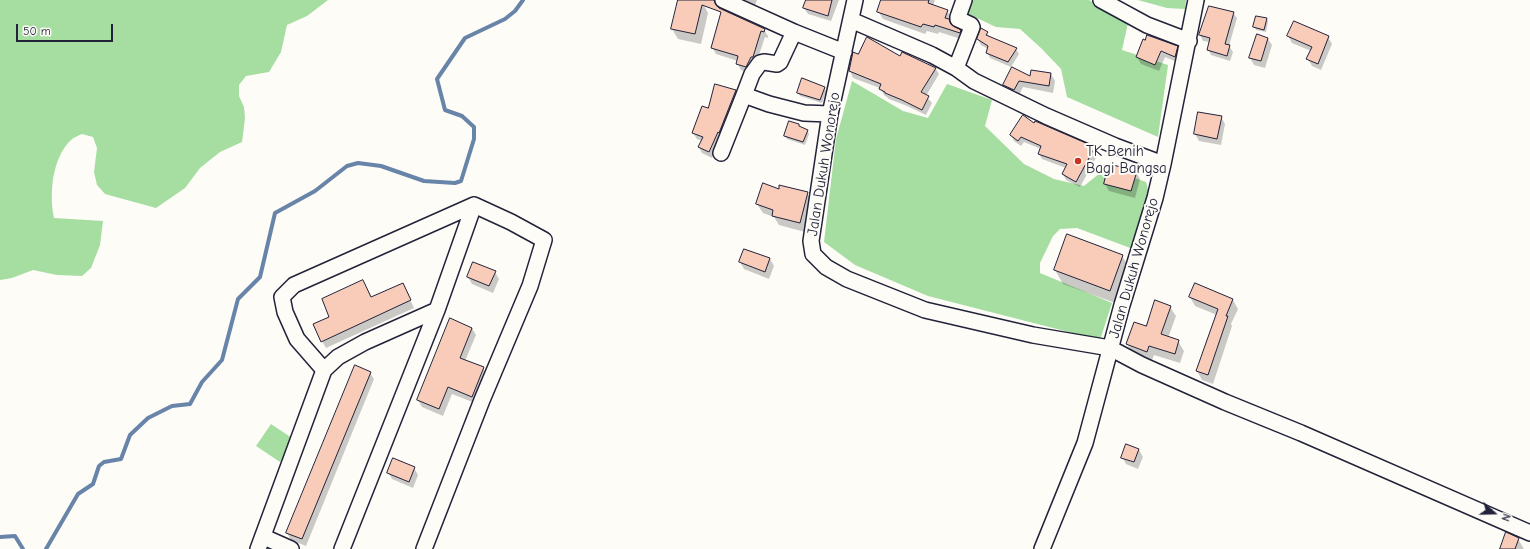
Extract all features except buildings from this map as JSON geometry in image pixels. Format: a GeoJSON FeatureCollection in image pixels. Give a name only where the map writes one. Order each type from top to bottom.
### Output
{"type":"FeatureCollection","features":[{"type":"Feature","properties":{"kind":"street"},"geometry":{"type":"LineString","coordinates":[[723,0],[794,32],[844,52]]}},
{"type":"Feature","properties":{"kind":"street","name":"Jalan Dukuh Wonorejo"},"geometry":{"type":"LineString","coordinates":[[855,0],[830,114],[811,241],[813,254],[826,267],[847,279],[925,310],[1032,335],[1110,348]]}},
{"type":"Feature","properties":{"kind":"street"},"geometry":{"type":"LineString","coordinates":[[1101,0],[1147,25],[1189,42]]}},
{"type":"Feature","properties":{"kind":"street","name":"Jalan Dukuh Wonorejo"},"geometry":{"type":"LineString","coordinates":[[1042,549],[1085,443],[1122,305],[1155,198],[1164,164],[1196,0]]}},
{"type":"Feature","properties":{"kind":"street"},"geometry":{"type":"LineString","coordinates":[[956,68],[972,27],[971,25],[958,19],[961,1]]}},
{"type":"Feature","properties":{"kind":"street"},"geometry":{"type":"LineString","coordinates":[[851,20],[932,55],[956,68],[974,81],[1046,116],[1115,146],[1164,164]]}},
{"type":"Feature","properties":{"kind":"street"},"geometry":{"type":"LineString","coordinates":[[721,153],[752,74],[760,63],[764,62],[777,64],[780,62],[794,32]]}},
{"type":"Feature","properties":{"kind":"street"},"geometry":{"type":"LineString","coordinates":[[744,95],[769,104],[804,113],[830,114]]}},
{"type":"Feature","properties":{"kind":"street"},"geometry":{"type":"LineString","coordinates":[[342,549],[437,310],[474,205]]}},
{"type":"Feature","properties":{"kind":"street"},"geometry":{"type":"LineString","coordinates":[[324,370],[297,339],[285,312],[282,297],[294,285],[474,205],[511,222],[544,240],[530,286],[482,400],[424,549]]}},
{"type":"Feature","properties":{"kind":"street"},"geometry":{"type":"LineString","coordinates":[[291,549],[261,543],[324,370],[338,356],[365,342],[437,310]]}},
{"type":"Feature","properties":{"kind":"street"},"geometry":{"type":"LineString","coordinates":[[1110,348],[1142,365],[1225,402],[1301,433],[1530,533]]}},
{"type":"Feature","properties":{"kind":"green space"},"geometry":{"type":"Polygon","coordinates":[[[0,0],[328,0],[307,16],[287,25],[281,52],[269,72],[246,76],[239,85],[239,96],[244,107],[245,118],[242,142],[220,152],[200,168],[185,188],[156,208],[105,194],[97,185],[94,172],[97,148],[93,137],[82,134],[72,139],[60,156],[56,166],[52,188],[54,218],[103,221],[100,245],[91,268],[82,276],[57,275],[33,270],[12,278],[0,280],[0,0]]]}},
{"type":"Feature","properties":{"kind":"green space"},"geometry":{"type":"Polygon","coordinates":[[[963,0],[1089,0],[1128,23],[1122,50],[1168,65],[1158,137],[1067,97],[1061,69],[1041,48],[1020,29],[996,27],[964,12],[963,0]]]}},
{"type":"Feature","properties":{"kind":"green space"},"geometry":{"type":"Polygon","coordinates":[[[1138,0],[1186,0],[1185,9],[1167,8],[1138,0]]]}},
{"type":"Feature","properties":{"kind":"green space"},"geometry":{"type":"Polygon","coordinates":[[[852,81],[903,111],[928,118],[947,84],[992,100],[985,126],[1024,164],[1054,179],[1084,186],[1106,168],[1146,182],[1150,196],[1133,249],[1077,228],[1060,229],[1053,236],[1040,263],[1040,273],[1112,303],[1100,340],[928,296],[855,265],[824,242],[836,139],[852,81]]]}},
{"type":"Feature","properties":{"kind":"green space"},"geometry":{"type":"Polygon","coordinates":[[[271,424],[295,440],[280,462],[256,446],[271,424]]]}},
{"type":"Feature","properties":{"kind":"waterway"},"geometry":{"type":"LineString","coordinates":[[46,549],[78,494],[93,484],[99,466],[104,462],[121,459],[130,435],[148,418],[172,406],[190,404],[202,382],[222,360],[238,299],[260,277],[275,213],[315,191],[347,166],[358,163],[381,166],[424,181],[455,183],[461,181],[474,139],[474,127],[462,116],[445,110],[437,79],[465,38],[505,19],[515,11],[523,0]]}},
{"type":"Feature","properties":{"kind":"waterway"},"geometry":{"type":"LineString","coordinates":[[0,537],[15,536],[23,549]]}},
{"type":"Feature","properties":{"kind":"place","name":"TK Benih Bagi Bangsa"},"geometry":{"type":"Point","coordinates":[1078,161]}}]}
